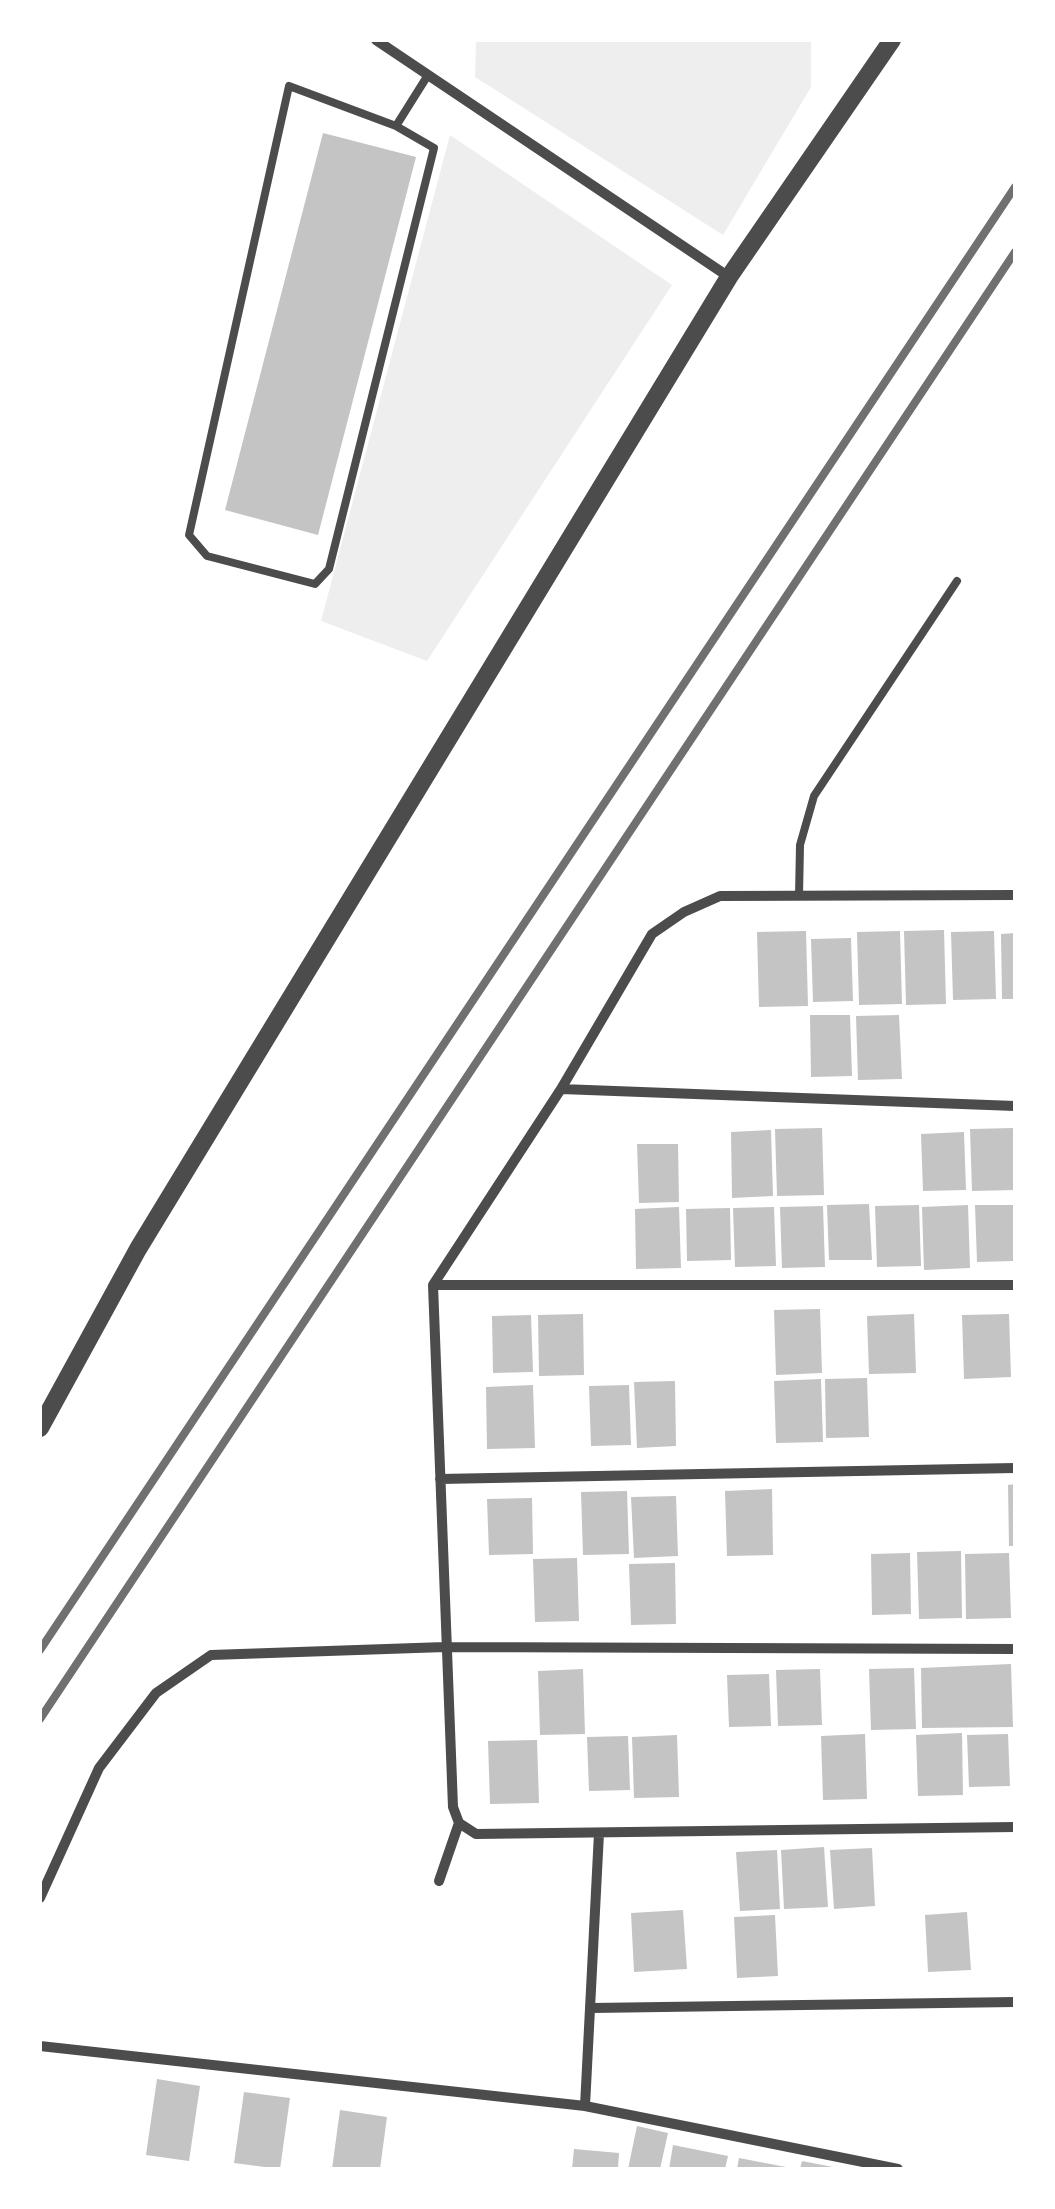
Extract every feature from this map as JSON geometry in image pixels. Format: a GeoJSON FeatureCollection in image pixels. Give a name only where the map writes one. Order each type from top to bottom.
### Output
{"type":"FeatureCollection","features":[{"type":"Feature","properties":{"kind":"street"},"geometry":{"type":"LineString","coordinates":[[376,40],[729,277]]}},
{"type":"Feature","properties":{"kind":"street"},"geometry":{"type":"LineString","coordinates":[[40,1428],[138,1249],[729,277],[892,40]]}},
{"type":"Feature","properties":{"kind":"street"},"geometry":{"type":"LineString","coordinates":[[1015,895],[720,896],[684,912],[652,934],[562,1089],[433,1285],[453,1807],[459,1823],[476,1834],[1015,1827]]}},
{"type":"Feature","properties":{"kind":"street"},"geometry":{"type":"LineString","coordinates":[[562,1089],[1015,1106]]}},
{"type":"Feature","properties":{"kind":"street"},"geometry":{"type":"LineString","coordinates":[[433,1285],[1015,1285]]}},
{"type":"Feature","properties":{"kind":"street"},"geometry":{"type":"LineString","coordinates":[[440,1478],[1015,1468]]}},
{"type":"Feature","properties":{"kind":"street"},"geometry":{"type":"LineString","coordinates":[[40,1898],[99,1768],[156,1693],[211,1655],[446,1647],[1015,1649]]}},
{"type":"Feature","properties":{"kind":"street"},"geometry":{"type":"LineString","coordinates":[[439,1881],[459,1823]]}},
{"type":"Feature","properties":{"kind":"street"},"geometry":{"type":"LineString","coordinates":[[586,2106],[599,1833]]}},
{"type":"Feature","properties":{"kind":"street"},"geometry":{"type":"LineString","coordinates":[[592,2008],[1015,2002]]}},
{"type":"Feature","properties":{"kind":"street"},"geometry":{"type":"LineString","coordinates":[[40,2046],[586,2106],[898,2169]]}},
{"type":"Feature","properties":{"kind":"lane"},"geometry":{"type":"LineString","coordinates":[[396,126],[428,75]]}},
{"type":"Feature","properties":{"kind":"lane"},"geometry":{"type":"LineString","coordinates":[[289,86],[396,126],[434,148],[328,570],[315,584],[207,556],[189,535],[289,86]]}},
{"type":"Feature","properties":{"kind":"lane"},"geometry":{"type":"LineString","coordinates":[[798,896],[800,846],[814,796],[957,581]]}},
{"type":"Feature","properties":{"kind":"shaded area"},"geometry":{"type":"Polygon","coordinates":[[[476,40],[811,40],[811,87],[723,235],[475,77],[476,40]]]}},
{"type":"Feature","properties":{"kind":"shaded area"},"geometry":{"type":"Polygon","coordinates":[[[450,135],[672,285],[427,661],[321,621],[450,135]]]}},
{"type":"Feature","properties":{"kind":"building"},"geometry":{"type":"Polygon","coordinates":[[[323,133],[416,157],[318,535],[225,510],[323,133]]]}},
{"type":"Feature","properties":{"kind":"building"},"geometry":{"type":"Polygon","coordinates":[[[944,930],[946,1004],[906,1005],[904,931],[944,930]]]}},
{"type":"Feature","properties":{"kind":"building"},"geometry":{"type":"Polygon","coordinates":[[[806,931],[808,1006],[759,1007],[757,932],[806,931]]]}},
{"type":"Feature","properties":{"kind":"building"},"geometry":{"type":"Polygon","coordinates":[[[900,931],[902,1004],[859,1005],[857,932],[900,931]]]}},
{"type":"Feature","properties":{"kind":"building"},"geometry":{"type":"Polygon","coordinates":[[[994,931],[996,999],[953,1000],[951,932],[994,931]]]}},
{"type":"Feature","properties":{"kind":"building"},"geometry":{"type":"Polygon","coordinates":[[[1015,933],[1015,999],[1002,999],[1001,934],[1015,933]]]}},
{"type":"Feature","properties":{"kind":"building"},"geometry":{"type":"Polygon","coordinates":[[[851,938],[853,1001],[813,1002],[811,939],[851,938]]]}},
{"type":"Feature","properties":{"kind":"building"},"geometry":{"type":"Polygon","coordinates":[[[810,1015],[850,1015],[852,1076],[811,1077],[810,1015]]]}},
{"type":"Feature","properties":{"kind":"building"},"geometry":{"type":"Polygon","coordinates":[[[899,1015],[902,1079],[858,1080],[856,1016],[899,1015]]]}},
{"type":"Feature","properties":{"kind":"building"},"geometry":{"type":"Polygon","coordinates":[[[822,1128],[824,1195],[777,1196],[775,1129],[822,1128]]]}},
{"type":"Feature","properties":{"kind":"building"},"geometry":{"type":"Polygon","coordinates":[[[1014,1128],[1015,1190],[972,1191],[970,1129],[1014,1128]]]}},
{"type":"Feature","properties":{"kind":"building"},"geometry":{"type":"Polygon","coordinates":[[[771,1130],[773,1196],[732,1198],[731,1132],[771,1130]]]}},
{"type":"Feature","properties":{"kind":"building"},"geometry":{"type":"Polygon","coordinates":[[[964,1132],[966,1190],[923,1191],[921,1134],[964,1132]]]}},
{"type":"Feature","properties":{"kind":"building"},"geometry":{"type":"Polygon","coordinates":[[[637,1144],[678,1144],[679,1202],[639,1203],[637,1144]]]}},
{"type":"Feature","properties":{"kind":"building"},"geometry":{"type":"Polygon","coordinates":[[[869,1204],[872,1260],[829,1260],[827,1205],[869,1204]]]}},
{"type":"Feature","properties":{"kind":"building"},"geometry":{"type":"Polygon","coordinates":[[[919,1205],[921,1266],[877,1267],[875,1206],[919,1205]]]}},
{"type":"Feature","properties":{"kind":"building"},"geometry":{"type":"Polygon","coordinates":[[[968,1205],[970,1268],[924,1270],[922,1207],[968,1205]]]}},
{"type":"Feature","properties":{"kind":"building"},"geometry":{"type":"Polygon","coordinates":[[[975,1205],[1013,1205],[1014,1261],[977,1262],[975,1205]]]}},
{"type":"Feature","properties":{"kind":"building"},"geometry":{"type":"Polygon","coordinates":[[[823,1206],[825,1267],[782,1268],[780,1207],[823,1206]]]}},
{"type":"Feature","properties":{"kind":"building"},"geometry":{"type":"Polygon","coordinates":[[[679,1207],[681,1268],[636,1269],[635,1209],[679,1207]]]}},
{"type":"Feature","properties":{"kind":"building"},"geometry":{"type":"Polygon","coordinates":[[[774,1207],[776,1266],[735,1267],[733,1208],[774,1207]]]}},
{"type":"Feature","properties":{"kind":"building"},"geometry":{"type":"Polygon","coordinates":[[[730,1208],[731,1260],[687,1261],[686,1209],[730,1208]]]}},
{"type":"Feature","properties":{"kind":"building"},"geometry":{"type":"Polygon","coordinates":[[[820,1309],[822,1373],[776,1375],[774,1310],[820,1309]]]}},
{"type":"Feature","properties":{"kind":"building"},"geometry":{"type":"Polygon","coordinates":[[[583,1314],[584,1375],[539,1376],[538,1315],[583,1314]]]}},
{"type":"Feature","properties":{"kind":"building"},"geometry":{"type":"Polygon","coordinates":[[[914,1314],[916,1373],[869,1374],[867,1316],[914,1314]]]}},
{"type":"Feature","properties":{"kind":"building"},"geometry":{"type":"Polygon","coordinates":[[[1009,1314],[1011,1377],[964,1379],[962,1315],[1009,1314]]]}},
{"type":"Feature","properties":{"kind":"building"},"geometry":{"type":"Polygon","coordinates":[[[531,1315],[533,1372],[493,1373],[492,1316],[531,1315]]]}},
{"type":"Feature","properties":{"kind":"building"},"geometry":{"type":"Polygon","coordinates":[[[867,1378],[869,1437],[826,1438],[825,1379],[867,1378]]]}},
{"type":"Feature","properties":{"kind":"building"},"geometry":{"type":"Polygon","coordinates":[[[821,1379],[823,1442],[776,1443],[774,1381],[821,1379]]]}},
{"type":"Feature","properties":{"kind":"building"},"geometry":{"type":"Polygon","coordinates":[[[675,1381],[676,1446],[637,1448],[634,1382],[675,1381]]]}},
{"type":"Feature","properties":{"kind":"building"},"geometry":{"type":"Polygon","coordinates":[[[533,1385],[535,1448],[487,1449],[486,1387],[533,1385]]]}},
{"type":"Feature","properties":{"kind":"building"},"geometry":{"type":"Polygon","coordinates":[[[629,1385],[631,1445],[591,1446],[589,1386],[629,1385]]]}},
{"type":"Feature","properties":{"kind":"building"},"geometry":{"type":"Polygon","coordinates":[[[1015,1484],[1015,1546],[1009,1546],[1008,1485],[1015,1484]]]}},
{"type":"Feature","properties":{"kind":"building"},"geometry":{"type":"Polygon","coordinates":[[[772,1489],[773,1555],[727,1556],[725,1491],[772,1489]]]}},
{"type":"Feature","properties":{"kind":"building"},"geometry":{"type":"Polygon","coordinates":[[[627,1491],[629,1554],[583,1555],[581,1492],[627,1491]]]}},
{"type":"Feature","properties":{"kind":"building"},"geometry":{"type":"Polygon","coordinates":[[[676,1496],[678,1556],[634,1558],[631,1497],[676,1496]]]}},
{"type":"Feature","properties":{"kind":"building"},"geometry":{"type":"Polygon","coordinates":[[[532,1498],[533,1554],[489,1555],[487,1499],[532,1498]]]}},
{"type":"Feature","properties":{"kind":"building"},"geometry":{"type":"Polygon","coordinates":[[[961,1551],[962,1618],[919,1619],[917,1552],[961,1551]]]}},
{"type":"Feature","properties":{"kind":"building"},"geometry":{"type":"Polygon","coordinates":[[[910,1553],[911,1614],[872,1615],[871,1554],[910,1553]]]}},
{"type":"Feature","properties":{"kind":"building"},"geometry":{"type":"Polygon","coordinates":[[[1009,1553],[1011,1618],[966,1619],[965,1554],[1009,1553]]]}},
{"type":"Feature","properties":{"kind":"building"},"geometry":{"type":"Polygon","coordinates":[[[577,1558],[579,1621],[535,1622],[533,1559],[577,1558]]]}},
{"type":"Feature","properties":{"kind":"building"},"geometry":{"type":"Polygon","coordinates":[[[675,1563],[676,1624],[631,1625],[629,1564],[675,1563]]]}},
{"type":"Feature","properties":{"kind":"building"},"geometry":{"type":"Polygon","coordinates":[[[1011,1664],[1013,1727],[922,1728],[921,1668],[1011,1664]]]}},
{"type":"Feature","properties":{"kind":"building"},"geometry":{"type":"Polygon","coordinates":[[[914,1668],[916,1729],[871,1730],[869,1669],[914,1668]]]}},
{"type":"Feature","properties":{"kind":"building"},"geometry":{"type":"Polygon","coordinates":[[[583,1669],[585,1734],[540,1735],[538,1671],[583,1669]]]}},
{"type":"Feature","properties":{"kind":"building"},"geometry":{"type":"Polygon","coordinates":[[[820,1669],[822,1725],[778,1726],[776,1670],[820,1669]]]}},
{"type":"Feature","properties":{"kind":"building"},"geometry":{"type":"Polygon","coordinates":[[[769,1674],[771,1726],[729,1727],[727,1675],[769,1674]]]}},
{"type":"Feature","properties":{"kind":"building"},"geometry":{"type":"Polygon","coordinates":[[[962,1733],[963,1795],[918,1796],[916,1735],[962,1733]]]}},
{"type":"Feature","properties":{"kind":"building"},"geometry":{"type":"Polygon","coordinates":[[[865,1734],[867,1799],[823,1800],[821,1736],[865,1734]]]}},
{"type":"Feature","properties":{"kind":"building"},"geometry":{"type":"Polygon","coordinates":[[[1008,1734],[1010,1786],[969,1787],[967,1735],[1008,1734]]]}},
{"type":"Feature","properties":{"kind":"building"},"geometry":{"type":"Polygon","coordinates":[[[677,1735],[679,1797],[634,1798],[632,1737],[677,1735]]]}},
{"type":"Feature","properties":{"kind":"building"},"geometry":{"type":"Polygon","coordinates":[[[628,1736],[630,1790],[589,1791],[587,1737],[628,1736]]]}},
{"type":"Feature","properties":{"kind":"building"},"geometry":{"type":"Polygon","coordinates":[[[537,1740],[539,1803],[490,1804],[488,1741],[537,1740]]]}},
{"type":"Feature","properties":{"kind":"building"},"geometry":{"type":"Polygon","coordinates":[[[824,1847],[828,1907],[784,1909],[781,1850],[824,1847]]]}},
{"type":"Feature","properties":{"kind":"building"},"geometry":{"type":"Polygon","coordinates":[[[872,1848],[875,1906],[834,1909],[830,1850],[872,1848]]]}},
{"type":"Feature","properties":{"kind":"building"},"geometry":{"type":"Polygon","coordinates":[[[777,1850],[780,1909],[740,1911],[736,1852],[777,1850]]]}},
{"type":"Feature","properties":{"kind":"building"},"geometry":{"type":"Polygon","coordinates":[[[683,1910],[687,1969],[634,1972],[631,1913],[683,1910]]]}},
{"type":"Feature","properties":{"kind":"building"},"geometry":{"type":"Polygon","coordinates":[[[967,1912],[971,1970],[928,1972],[925,1915],[967,1912]]]}},
{"type":"Feature","properties":{"kind":"building"},"geometry":{"type":"Polygon","coordinates":[[[775,1915],[778,1976],[737,1978],[734,1917],[775,1915]]]}},
{"type":"Feature","properties":{"kind":"building"},"geometry":{"type":"Polygon","coordinates":[[[157,2079],[200,2086],[189,2161],[146,2155],[157,2079]]]}},
{"type":"Feature","properties":{"kind":"building"},"geometry":{"type":"Polygon","coordinates":[[[244,2092],[290,2098],[280,2169],[234,2163],[244,2092]]]}},
{"type":"Feature","properties":{"kind":"building"},"geometry":{"type":"Polygon","coordinates":[[[340,2110],[387,2117],[380,2169],[332,2169],[340,2110]]]}},
{"type":"Feature","properties":{"kind":"building"},"geometry":{"type":"Polygon","coordinates":[[[637,2126],[668,2133],[660,2169],[628,2169],[637,2126]]]}},
{"type":"Feature","properties":{"kind":"building"},"geometry":{"type":"Polygon","coordinates":[[[673,2145],[728,2156],[725,2169],[669,2169],[673,2145]]]}},
{"type":"Feature","properties":{"kind":"building"},"geometry":{"type":"Polygon","coordinates":[[[574,2149],[619,2153],[618,2169],[572,2169],[574,2149]]]}},
{"type":"Feature","properties":{"kind":"building"},"geometry":{"type":"Polygon","coordinates":[[[739,2158],[786,2167],[737,2169],[739,2158]]]}},
{"type":"Feature","properties":{"kind":"building"},"geometry":{"type":"Polygon","coordinates":[[[802,2161],[833,2167],[833,2169],[800,2169],[802,2161]]]}},
{"type":"Feature","properties":{"kind":"railway"},"geometry":{"type":"LineString","coordinates":[[40,1650],[1015,187]]}},
{"type":"Feature","properties":{"kind":"railway"},"geometry":{"type":"LineString","coordinates":[[40,1719],[1015,252]]}}]}
